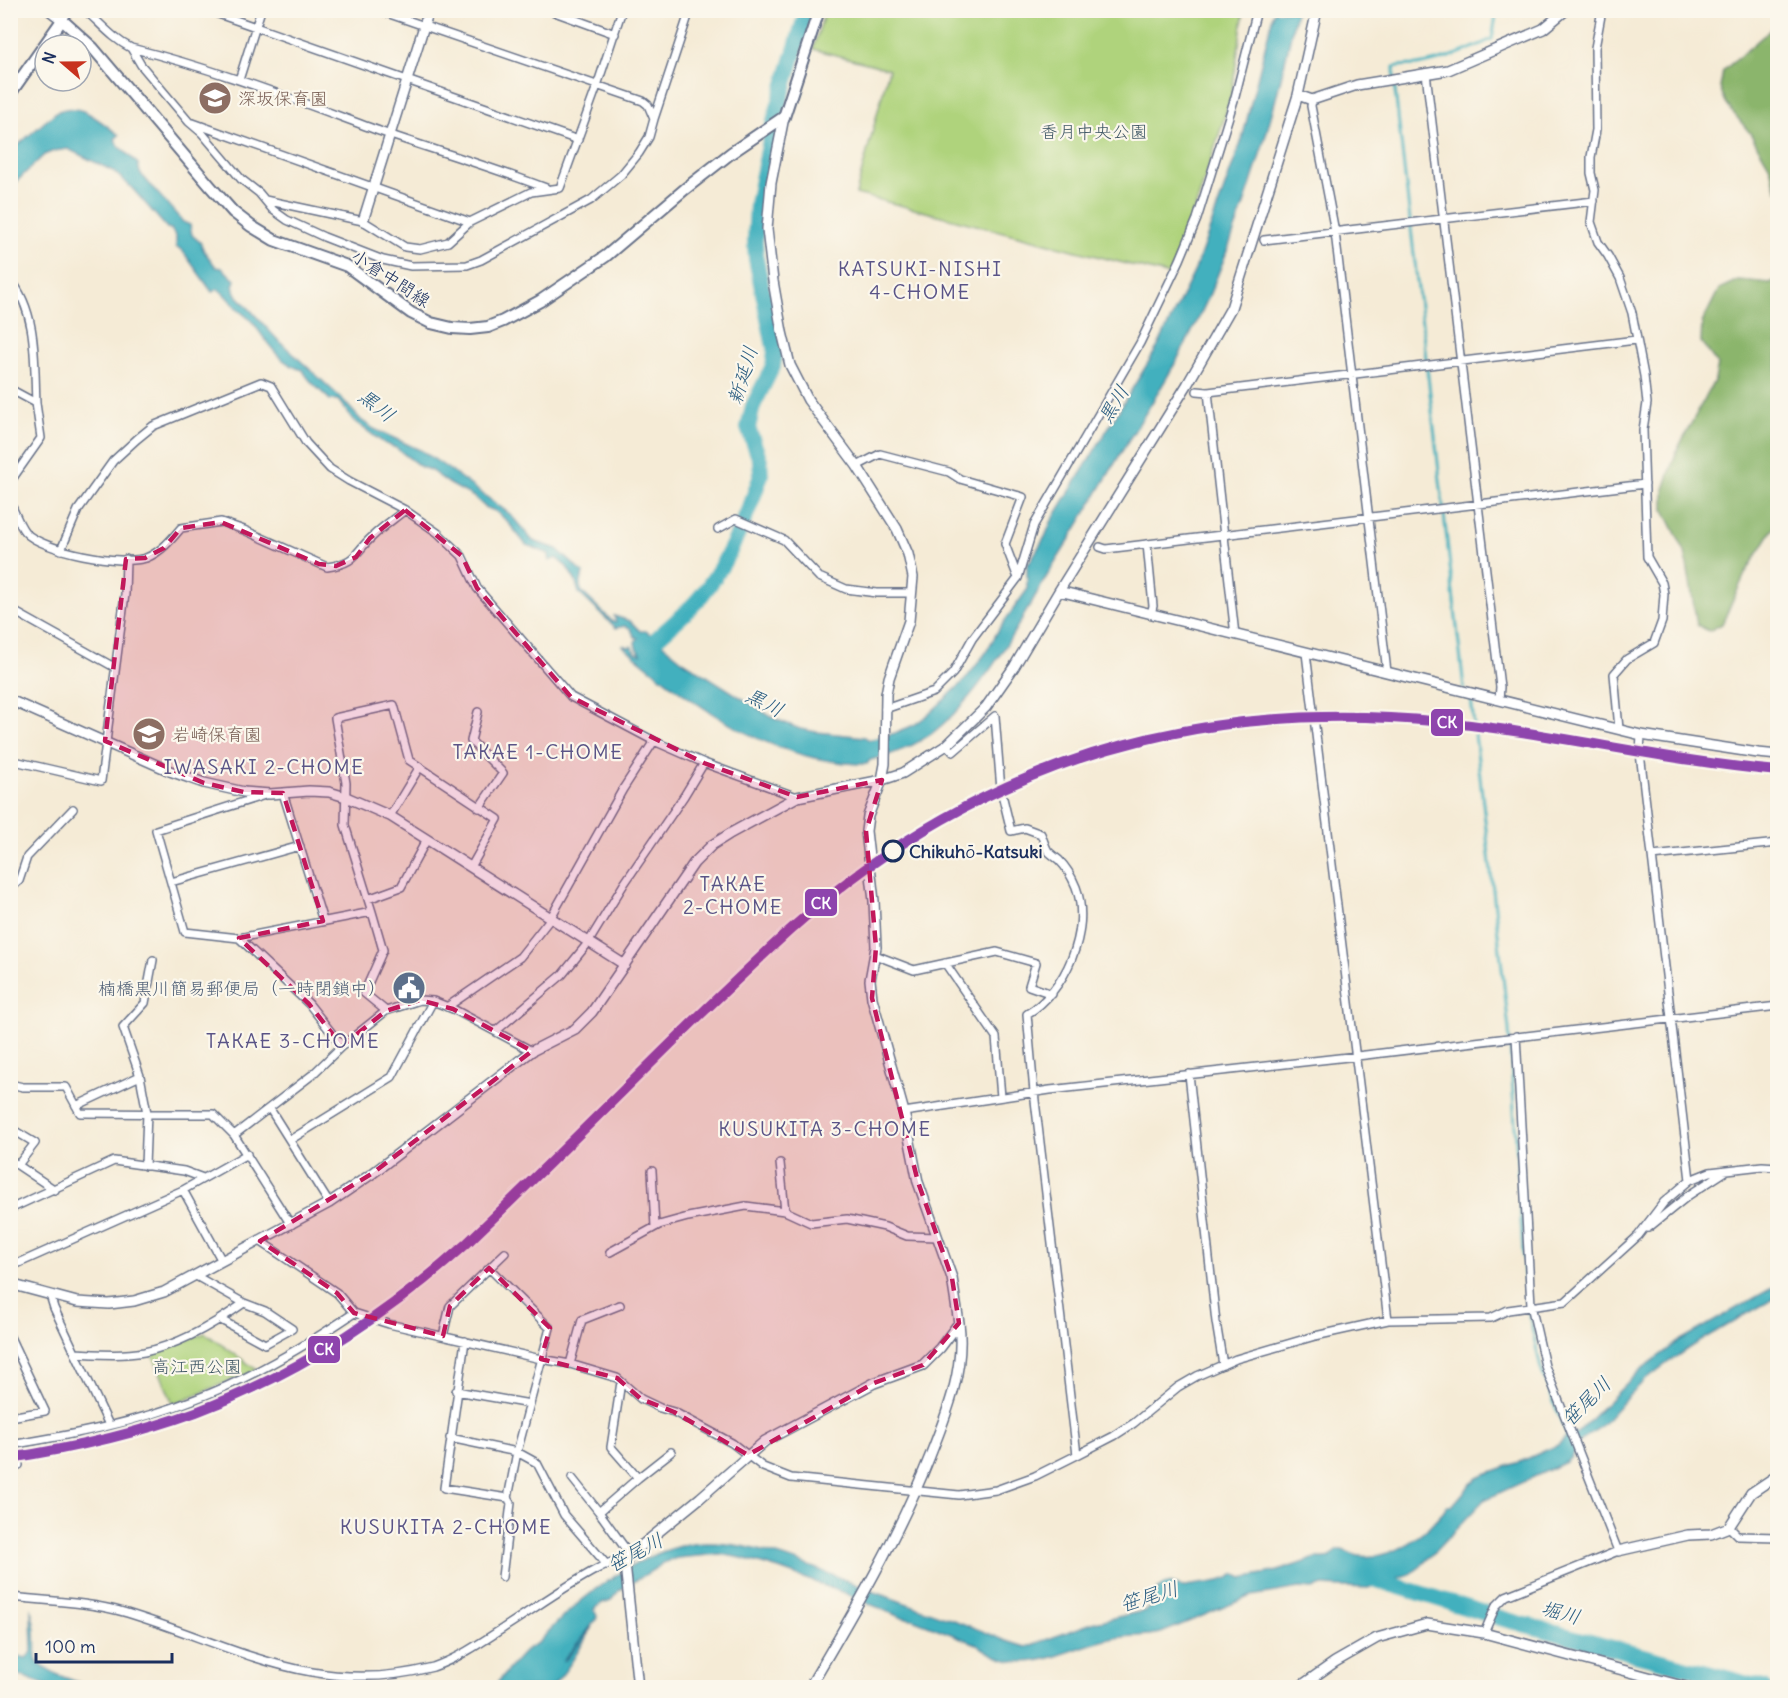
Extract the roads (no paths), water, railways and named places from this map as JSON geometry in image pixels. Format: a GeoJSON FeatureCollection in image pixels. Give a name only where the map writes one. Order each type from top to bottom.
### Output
{"type":"FeatureCollection","features":[{"type":"Feature","properties":{"kind":"main road"},"geometry":{"type":"LineString","coordinates":[[784,117],[819,10]]}},
{"type":"Feature","properties":{"kind":"main road"},"geometry":{"type":"LineString","coordinates":[[10,94],[65,14]]}},
{"type":"Feature","properties":{"kind":"main road","name":"小倉中間線"},"geometry":{"type":"LineString","coordinates":[[65,14],[233,212],[274,240],[347,266],[411,313],[431,323],[452,328],[488,327],[530,307],[606,256],[731,153],[784,117]]}},
{"type":"Feature","properties":{"kind":"street"},"geometry":{"type":"LineString","coordinates":[[49,10],[65,14]]}},
{"type":"Feature","properties":{"kind":"street"},"geometry":{"type":"LineString","coordinates":[[85,10],[105,27],[116,41],[131,48],[239,80],[390,134],[498,169],[547,189]]}},
{"type":"Feature","properties":{"kind":"street"},"geometry":{"type":"LineString","coordinates":[[207,10],[578,140]]}},
{"type":"Feature","properties":{"kind":"street"},"geometry":{"type":"LineString","coordinates":[[239,80],[261,10]]}},
{"type":"Feature","properties":{"kind":"street"},"geometry":{"type":"LineString","coordinates":[[378,10],[643,101],[648,105],[654,119]]}},
{"type":"Feature","properties":{"kind":"street"},"geometry":{"type":"LineString","coordinates":[[363,221],[429,10]]}},
{"type":"Feature","properties":{"kind":"street"},"geometry":{"type":"LineString","coordinates":[[549,10],[615,34]]}},
{"type":"Feature","properties":{"kind":"street"},"geometry":{"type":"LineString","coordinates":[[265,200],[363,221],[405,247],[420,249],[448,242],[470,222],[531,192],[560,188],[622,10]]}},
{"type":"Feature","properties":{"kind":"street"},"geometry":{"type":"LineString","coordinates":[[131,48],[141,65],[189,122],[202,133],[241,179],[259,193],[273,210],[287,220],[383,260],[411,266],[468,265],[591,200],[609,186],[639,153],[649,137],[690,10]]}},
{"type":"Feature","properties":{"kind":"street"},"geometry":{"type":"LineString","coordinates":[[885,709],[934,692],[953,673],[972,639],[1018,578],[1034,525],[1140,343],[1180,260],[1197,219],[1229,117],[1257,10]]}},
{"type":"Feature","properties":{"kind":"street"},"geometry":{"type":"LineString","coordinates":[[10,1284],[77,1302],[109,1304],[134,1301],[164,1292],[196,1276],[329,1203],[373,1173],[532,1051],[574,1029],[592,1012],[694,863],[712,845],[797,797],[882,780],[903,773],[947,745],[986,707],[1014,667],[1187,385],[1231,308],[1298,95],[1317,10]]}},
{"type":"Feature","properties":{"kind":"street"},"geometry":{"type":"LineString","coordinates":[[1298,95],[1312,100],[1357,85],[1448,70],[1543,29],[1566,10]]}},
{"type":"Feature","properties":{"kind":"street"},"geometry":{"type":"LineString","coordinates":[[1602,10],[1595,48],[1596,130],[1591,157],[1594,201],[1591,222],[1598,242],[1620,278],[1632,313],[1647,403],[1643,430],[1647,557],[1662,583],[1662,621],[1654,644],[1627,659],[1614,674],[1619,729]]}},
{"type":"Feature","properties":{"kind":"street"},"geometry":{"type":"LineString","coordinates":[[1426,73],[1500,687],[1499,700]]}},
{"type":"Feature","properties":{"kind":"street"},"geometry":{"type":"LineString","coordinates":[[1312,100],[1311,106],[1335,232],[1387,672]]}},
{"type":"Feature","properties":{"kind":"street"},"geometry":{"type":"LineString","coordinates":[[784,117],[771,183],[767,229],[768,250],[790,364],[808,400],[857,466],[897,529],[908,554],[913,577],[909,621],[889,678],[885,709],[885,764],[882,780],[868,816],[866,831],[874,901],[876,947],[870,980],[872,998],[904,1112],[918,1182],[952,1278],[961,1347],[953,1396],[916,1493],[852,1614],[809,1688]]}},
{"type":"Feature","properties":{"kind":"street"},"geometry":{"type":"LineString","coordinates":[[189,122],[470,222]]}},
{"type":"Feature","properties":{"kind":"street"},"geometry":{"type":"LineString","coordinates":[[1264,240],[1594,201]]}},
{"type":"Feature","properties":{"kind":"street"},"geometry":{"type":"LineString","coordinates":[[10,482],[41,438],[30,318],[12,284]]}},
{"type":"Feature","properties":{"kind":"street"},"geometry":{"type":"LineString","coordinates":[[1197,391],[1208,392],[1636,340]]}},
{"type":"Feature","properties":{"kind":"street"},"geometry":{"type":"LineString","coordinates":[[62,550],[78,510],[113,461],[137,439],[153,426],[261,382],[271,386],[306,443],[330,469],[405,510],[438,533],[462,556],[477,588],[571,697],[586,707],[654,741],[704,763],[797,797]]}},
{"type":"Feature","properties":{"kind":"street"},"geometry":{"type":"LineString","coordinates":[[10,389],[36,403]]}},
{"type":"Feature","properties":{"kind":"street"},"geometry":{"type":"LineString","coordinates":[[1208,392],[1235,635]]}},
{"type":"Feature","properties":{"kind":"street"},"geometry":{"type":"LineString","coordinates":[[857,466],[880,454],[949,472],[960,479],[1023,497],[1005,544],[1018,578]]}},
{"type":"Feature","properties":{"kind":"street"},"geometry":{"type":"LineString","coordinates":[[1100,547],[1106,549],[1645,484]]}},
{"type":"Feature","properties":{"kind":"street"},"geometry":{"type":"LineString","coordinates":[[10,503],[25,532],[46,545],[71,554],[126,559],[145,558],[164,548],[181,528],[221,522],[327,567],[336,566],[356,557],[370,538],[405,510]]}},
{"type":"Feature","properties":{"kind":"street"},"geometry":{"type":"LineString","coordinates":[[718,529],[736,519],[784,540],[819,577],[846,589],[877,593],[911,593]]}},
{"type":"Feature","properties":{"kind":"street"},"geometry":{"type":"LineString","coordinates":[[1147,544],[1153,606],[1150,614]]}},
{"type":"Feature","properties":{"kind":"street"},"geometry":{"type":"LineString","coordinates":[[10,760],[101,781],[125,594],[126,559]]}},
{"type":"Feature","properties":{"kind":"street"},"geometry":{"type":"LineString","coordinates":[[1059,591],[1641,735],[1778,754]]}},
{"type":"Feature","properties":{"kind":"street"},"geometry":{"type":"LineString","coordinates":[[10,609],[114,667]]}},
{"type":"Feature","properties":{"kind":"street"},"geometry":{"type":"LineString","coordinates":[[1306,652],[1388,1320]]}},
{"type":"Feature","properties":{"kind":"street"},"geometry":{"type":"LineString","coordinates":[[10,700],[170,771],[204,783],[244,792],[270,794],[329,792],[390,816],[625,966]]}},
{"type":"Feature","properties":{"kind":"street"},"geometry":{"type":"LineString","coordinates":[[386,1011],[364,993],[382,950],[345,825],[346,783],[335,718],[394,705],[409,760],[498,819],[471,867]]}},
{"type":"Feature","properties":{"kind":"street"},"geometry":{"type":"LineString","coordinates":[[478,712],[471,741],[503,773],[479,808]]}},
{"type":"Feature","properties":{"kind":"street"},"geometry":{"type":"LineString","coordinates":[[947,745],[953,752],[995,716],[1002,790],[1011,831],[1025,828],[1041,834],[1047,850],[1068,871],[1077,889],[1081,915],[1069,964],[1052,994],[1038,1008],[1027,1014],[1034,1092],[1077,1455]]}},
{"type":"Feature","properties":{"kind":"street"},"geometry":{"type":"LineString","coordinates":[[1641,735],[1640,753],[1690,1180]]}},
{"type":"Feature","properties":{"kind":"street"},"geometry":{"type":"LineString","coordinates":[[447,1007],[520,957],[550,919],[623,789],[654,741]]}},
{"type":"Feature","properties":{"kind":"street"},"geometry":{"type":"LineString","coordinates":[[496,1030],[562,975],[588,943],[704,763]]}},
{"type":"Feature","properties":{"kind":"street"},"geometry":{"type":"LineString","coordinates":[[390,816],[418,768]]}},
{"type":"Feature","properties":{"kind":"street"},"geometry":{"type":"LineString","coordinates":[[283,793],[323,921]]}},
{"type":"Feature","properties":{"kind":"street"},"geometry":{"type":"LineString","coordinates":[[270,794],[156,830],[185,932],[240,938],[372,912]]}},
{"type":"Feature","properties":{"kind":"street"},"geometry":{"type":"LineString","coordinates":[[10,889],[19,881],[27,856],[73,809]]}},
{"type":"Feature","properties":{"kind":"street"},"geometry":{"type":"LineString","coordinates":[[368,899],[401,887],[427,839]]}},
{"type":"Feature","properties":{"kind":"street"},"geometry":{"type":"LineString","coordinates":[[1652,856],[1778,843]]}},
{"type":"Feature","properties":{"kind":"street"},"geometry":{"type":"LineString","coordinates":[[171,882],[300,846]]}},
{"type":"Feature","properties":{"kind":"street"},"geometry":{"type":"LineString","coordinates":[[240,938],[309,1004],[342,1046]]}},
{"type":"Feature","properties":{"kind":"street"},"geometry":{"type":"LineString","coordinates":[[875,955],[914,970],[997,952],[1036,963],[1029,986],[1052,994]]}},
{"type":"Feature","properties":{"kind":"street"},"geometry":{"type":"LineString","coordinates":[[145,1166],[147,1113],[140,1076],[123,1027],[145,1003],[153,960]]}},
{"type":"Feature","properties":{"kind":"street"},"geometry":{"type":"LineString","coordinates":[[945,963],[996,1037],[1000,1097]]}},
{"type":"Feature","properties":{"kind":"street"},"geometry":{"type":"LineString","coordinates":[[234,1135],[312,1075],[342,1046],[386,1011],[420,1000],[433,1001],[447,1007],[496,1030],[532,1051]]}},
{"type":"Feature","properties":{"kind":"street"},"geometry":{"type":"LineString","coordinates":[[290,1140],[392,1077],[433,1001]]}},
{"type":"Feature","properties":{"kind":"street"},"geometry":{"type":"LineString","coordinates":[[904,1112],[1034,1092],[1778,1006]]}},
{"type":"Feature","properties":{"kind":"street"},"geometry":{"type":"LineString","coordinates":[[1516,1036],[1531,1305],[1545,1366],[1618,1551]]}},
{"type":"Feature","properties":{"kind":"street"},"geometry":{"type":"LineString","coordinates":[[1189,1074],[1222,1365]]}},
{"type":"Feature","properties":{"kind":"street"},"geometry":{"type":"LineString","coordinates":[[76,1106],[140,1076]]}},
{"type":"Feature","properties":{"kind":"street"},"geometry":{"type":"LineString","coordinates":[[10,1084],[23,1087],[66,1087],[80,1113],[213,1114],[234,1135],[291,1225]]}},
{"type":"Feature","properties":{"kind":"street"},"geometry":{"type":"LineString","coordinates":[[270,1108],[329,1203]]}},
{"type":"Feature","properties":{"kind":"street"},"geometry":{"type":"LineString","coordinates":[[10,1128],[35,1143],[18,1165]]}},
{"type":"Feature","properties":{"kind":"street"},"geometry":{"type":"LineString","coordinates":[[10,1267],[183,1190],[247,1154]]}},
{"type":"Feature","properties":{"kind":"street"},"geometry":{"type":"LineString","coordinates":[[10,1160],[55,1190]]}},
{"type":"Feature","properties":{"kind":"street"},"geometry":{"type":"LineString","coordinates":[[10,1209],[114,1161],[184,1171],[203,1178]]}},
{"type":"Feature","properties":{"kind":"street"},"geometry":{"type":"LineString","coordinates":[[780,1163],[785,1211]]}},
{"type":"Feature","properties":{"kind":"street"},"geometry":{"type":"LineString","coordinates":[[1638,1236],[1664,1202],[1690,1180],[1710,1172],[1729,1169],[1778,1167]]}},
{"type":"Feature","properties":{"kind":"street"},"geometry":{"type":"LineString","coordinates":[[260,1241],[337,1293],[354,1313],[373,1320],[570,1364],[617,1378],[641,1399],[674,1412],[732,1443],[763,1467],[791,1478],[916,1493],[959,1495],[996,1490],[1035,1476],[1114,1436],[1134,1423],[1178,1387],[1236,1359],[1315,1336],[1388,1320],[1491,1318],[1508,1310],[1531,1305],[1565,1302],[1638,1236],[1689,1195],[1729,1169]]}},
{"type":"Feature","properties":{"kind":"street"},"geometry":{"type":"LineString","coordinates":[[652,1171],[655,1227]]}},
{"type":"Feature","properties":{"kind":"street"},"geometry":{"type":"LineString","coordinates":[[183,1190],[222,1261]]}},
{"type":"Feature","properties":{"kind":"street"},"geometry":{"type":"LineString","coordinates":[[610,1252],[655,1227],[687,1216],[746,1206],[785,1211],[811,1223],[847,1219],[885,1227],[907,1236],[938,1237]]}},
{"type":"Feature","properties":{"kind":"street"},"geometry":{"type":"LineString","coordinates":[[443,1335],[450,1306],[505,1253]]}},
{"type":"Feature","properties":{"kind":"street"},"geometry":{"type":"LineString","coordinates":[[489,1268],[550,1328],[517,1452],[508,1498],[511,1503],[502,1577]]}},
{"type":"Feature","properties":{"kind":"street"},"geometry":{"type":"LineString","coordinates":[[196,1276],[244,1303],[265,1311],[292,1329],[265,1344],[221,1320]]}},
{"type":"Feature","properties":{"kind":"street"},"geometry":{"type":"LineString","coordinates":[[50,1295],[109,1425]]}},
{"type":"Feature","properties":{"kind":"street"},"geometry":{"type":"LineString","coordinates":[[75,1353],[128,1354],[147,1351],[199,1332],[221,1320],[244,1303]]}},
{"type":"Feature","properties":{"kind":"street"},"geometry":{"type":"LineString","coordinates":[[570,1364],[582,1320],[620,1305]]}},
{"type":"Feature","properties":{"kind":"street"},"geometry":{"type":"LineString","coordinates":[[10,1445],[109,1425],[192,1401],[226,1387],[314,1341],[354,1313]]}},
{"type":"Feature","properties":{"kind":"street"},"geometry":{"type":"LineString","coordinates":[[10,1597],[91,1605],[125,1612],[279,1670],[333,1680],[385,1680],[433,1667],[466,1652],[597,1569],[630,1555],[765,1441],[874,1383],[923,1365],[940,1348],[959,1323]]}},
{"type":"Feature","properties":{"kind":"street"},"geometry":{"type":"LineString","coordinates":[[10,1337],[45,1411],[10,1417]]}},
{"type":"Feature","properties":{"kind":"street"},"geometry":{"type":"LineString","coordinates":[[465,1341],[456,1391],[444,1488],[508,1498]]}},
{"type":"Feature","properties":{"kind":"street"},"geometry":{"type":"LineString","coordinates":[[621,1382],[611,1447],[638,1478]]}},
{"type":"Feature","properties":{"kind":"street"},"geometry":{"type":"LineString","coordinates":[[456,1391],[530,1404]]}},
{"type":"Feature","properties":{"kind":"street"},"geometry":{"type":"LineString","coordinates":[[450,1438],[517,1452],[537,1463],[564,1515],[607,1565]]}},
{"type":"Feature","properties":{"kind":"street"},"geometry":{"type":"LineString","coordinates":[[598,1512],[671,1452]]}},
{"type":"Feature","properties":{"kind":"street"},"geometry":{"type":"LineString","coordinates":[[10,1465],[19,1465]]}},
{"type":"Feature","properties":{"kind":"street"},"geometry":{"type":"LineString","coordinates":[[1484,1631],[1496,1606],[1506,1596],[1618,1551],[1688,1535],[1711,1534],[1729,1527],[1751,1493],[1778,1475]]}},
{"type":"Feature","properties":{"kind":"street"},"geometry":{"type":"LineString","coordinates":[[572,1478],[630,1555]]}},
{"type":"Feature","properties":{"kind":"street"},"geometry":{"type":"LineString","coordinates":[[1729,1527],[1738,1536],[1778,1537]]}},
{"type":"Feature","properties":{"kind":"street"},"geometry":{"type":"LineString","coordinates":[[630,1555],[625,1564],[638,1688]]}},
{"type":"Feature","properties":{"kind":"street"},"geometry":{"type":"LineString","coordinates":[[1298,1688],[1369,1642],[1407,1628],[1427,1624],[1484,1631],[1690,1688]]}},
{"type":"Feature","properties":{"kind":"water"},"geometry":{"type":"Polygon","coordinates":[[[1274,11],[1296,11],[1281,79],[1252,180],[1229,247],[1188,340],[1016,629],[975,690],[942,725],[926,738],[890,755],[870,760],[867,764],[832,761],[798,754],[765,742],[705,709],[648,667],[622,645],[631,646],[636,653],[641,654],[636,648],[635,642],[638,638],[630,628],[625,626],[616,628],[579,593],[575,580],[567,567],[556,558],[549,561],[549,554],[526,545],[507,521],[495,511],[485,507],[474,497],[430,470],[421,467],[396,448],[384,443],[354,421],[338,400],[330,400],[311,382],[303,370],[281,358],[252,321],[223,293],[218,289],[212,292],[182,250],[176,247],[176,237],[171,229],[167,228],[131,187],[113,171],[68,149],[44,155],[16,182],[11,181],[11,151],[55,113],[64,109],[81,110],[96,118],[119,135],[115,139],[117,144],[138,164],[140,173],[183,222],[190,225],[192,235],[200,242],[216,267],[222,268],[235,280],[233,286],[235,293],[276,338],[342,399],[361,420],[374,429],[422,451],[510,514],[533,541],[557,549],[583,573],[580,587],[582,592],[612,621],[616,622],[614,616],[630,621],[640,631],[646,631],[683,661],[773,718],[800,729],[865,737],[869,740],[914,725],[964,681],[985,654],[999,629],[1027,590],[1027,562],[1029,563],[1045,537],[1051,522],[1157,348],[1195,270],[1242,139],[1274,11]]]}},
{"type":"Feature","properties":{"kind":"water"},"geometry":{"type":"Polygon","coordinates":[[[1777,1285],[1777,1297],[1695,1344],[1649,1377],[1601,1426],[1579,1443],[1566,1462],[1484,1500],[1420,1567],[1410,1574],[1368,1588],[1319,1586],[1313,1589],[1299,1588],[1251,1596],[1161,1633],[1110,1639],[1043,1660],[1026,1662],[1010,1661],[994,1655],[977,1644],[912,1619],[900,1617],[847,1594],[779,1569],[720,1554],[677,1558],[662,1563],[594,1610],[596,1620],[563,1661],[592,1627],[568,1667],[551,1687],[493,1688],[526,1650],[539,1642],[574,1607],[594,1591],[638,1563],[683,1546],[705,1543],[725,1544],[767,1552],[1026,1647],[1095,1622],[1144,1611],[1150,1608],[1158,1589],[1166,1583],[1186,1587],[1222,1580],[1235,1574],[1242,1578],[1278,1571],[1316,1558],[1328,1558],[1340,1550],[1357,1556],[1385,1554],[1420,1535],[1447,1506],[1452,1506],[1477,1477],[1522,1461],[1558,1445],[1569,1434],[1577,1433],[1640,1370],[1681,1340],[1777,1285]]]}},
{"type":"Feature","properties":{"kind":"water"},"geometry":{"type":"Polygon","coordinates":[[[31,1608],[35,1629],[36,1659],[39,1664],[58,1675],[91,1687],[51,1687],[11,1672],[11,1654],[26,1658],[32,1652],[31,1608]]]}},
{"type":"Feature","properties":{"kind":"waterway","name":"新延川"},"geometry":{"type":"LineString","coordinates":[[647,648],[688,610],[711,583],[736,538],[761,475],[760,460],[748,428],[753,406],[773,366],[775,352],[756,259],[757,204],[774,121],[807,10]]}},
{"type":"Feature","properties":{"kind":"waterway"},"geometry":{"type":"LineString","coordinates":[[1464,688],[1394,67],[1437,61],[1492,39],[1497,10]]}},
{"type":"Feature","properties":{"kind":"waterway","name":"笹尾川"},"geometry":{"type":"LineString","coordinates":[[1465,695],[1471,699],[1509,1029],[1526,1301],[1541,1369],[1568,1439]]}},
{"type":"Feature","properties":{"kind":"waterway","name":"堀川"},"geometry":{"type":"LineString","coordinates":[[1364,1576],[1507,1620],[1764,1688]]}},
{"type":"Feature","properties":{"kind":"place","name":"深坂保育園"},"geometry":{"type":"Point","coordinates":[215,98]}},
{"type":"Feature","properties":{"kind":"place","name":"岩崎保育園"},"geometry":{"type":"Point","coordinates":[149,734]}},
{"type":"Feature","properties":{"kind":"place","name":"Chikuhō-Katsuki"},"geometry":{"type":"Point","coordinates":[893,851]}},
{"type":"Feature","properties":{"kind":"place","name":"楠橋黒川簡易郵便局（一時閉鎖中）"},"geometry":{"type":"Point","coordinates":[409,988]}},
{"type":"Feature","properties":{"kind":"district","name":"KATSUKI-NISHI 4-CHOME"},"geometry":{"type":"Point","coordinates":[920,280]}},
{"type":"Feature","properties":{"kind":"district","name":"TAKAE 1-CHOME"},"geometry":{"type":"Point","coordinates":[538,751]}},
{"type":"Feature","properties":{"kind":"district","name":"IWASAKI 2-CHOME"},"geometry":{"type":"Point","coordinates":[264,766]}},
{"type":"Feature","properties":{"kind":"district","name":"TAKAE 2-CHOME"},"geometry":{"type":"Point","coordinates":[733,894]}},
{"type":"Feature","properties":{"kind":"district","name":"TAKAE 3-CHOME"},"geometry":{"type":"Point","coordinates":[293,1040]}},
{"type":"Feature","properties":{"kind":"district","name":"KUSUKITA 3-CHOME"},"geometry":{"type":"Point","coordinates":[825,1128]}},
{"type":"Feature","properties":{"kind":"district","name":"KUSUKITA 2-CHOME"},"geometry":{"type":"Point","coordinates":[446,1526]}},
{"type":"Feature","properties":{"kind":"park label","name":"香月中央公園"},"geometry":{"type":"Point","coordinates":[1094,131]}},
{"type":"Feature","properties":{"kind":"park label","name":"高江西公園"},"geometry":{"type":"Point","coordinates":[197,1366]}},
{"type":"Feature","properties":{"kind":"water label","name":"黒川"},"geometry":{"type":"Point","coordinates":[1113,404]}},
{"type":"Feature","properties":{"kind":"water label","name":"黒川"},"geometry":{"type":"Point","coordinates":[377,405]}},
{"type":"Feature","properties":{"kind":"water label","name":"黒川"},"geometry":{"type":"Point","coordinates":[765,702]}}]}
